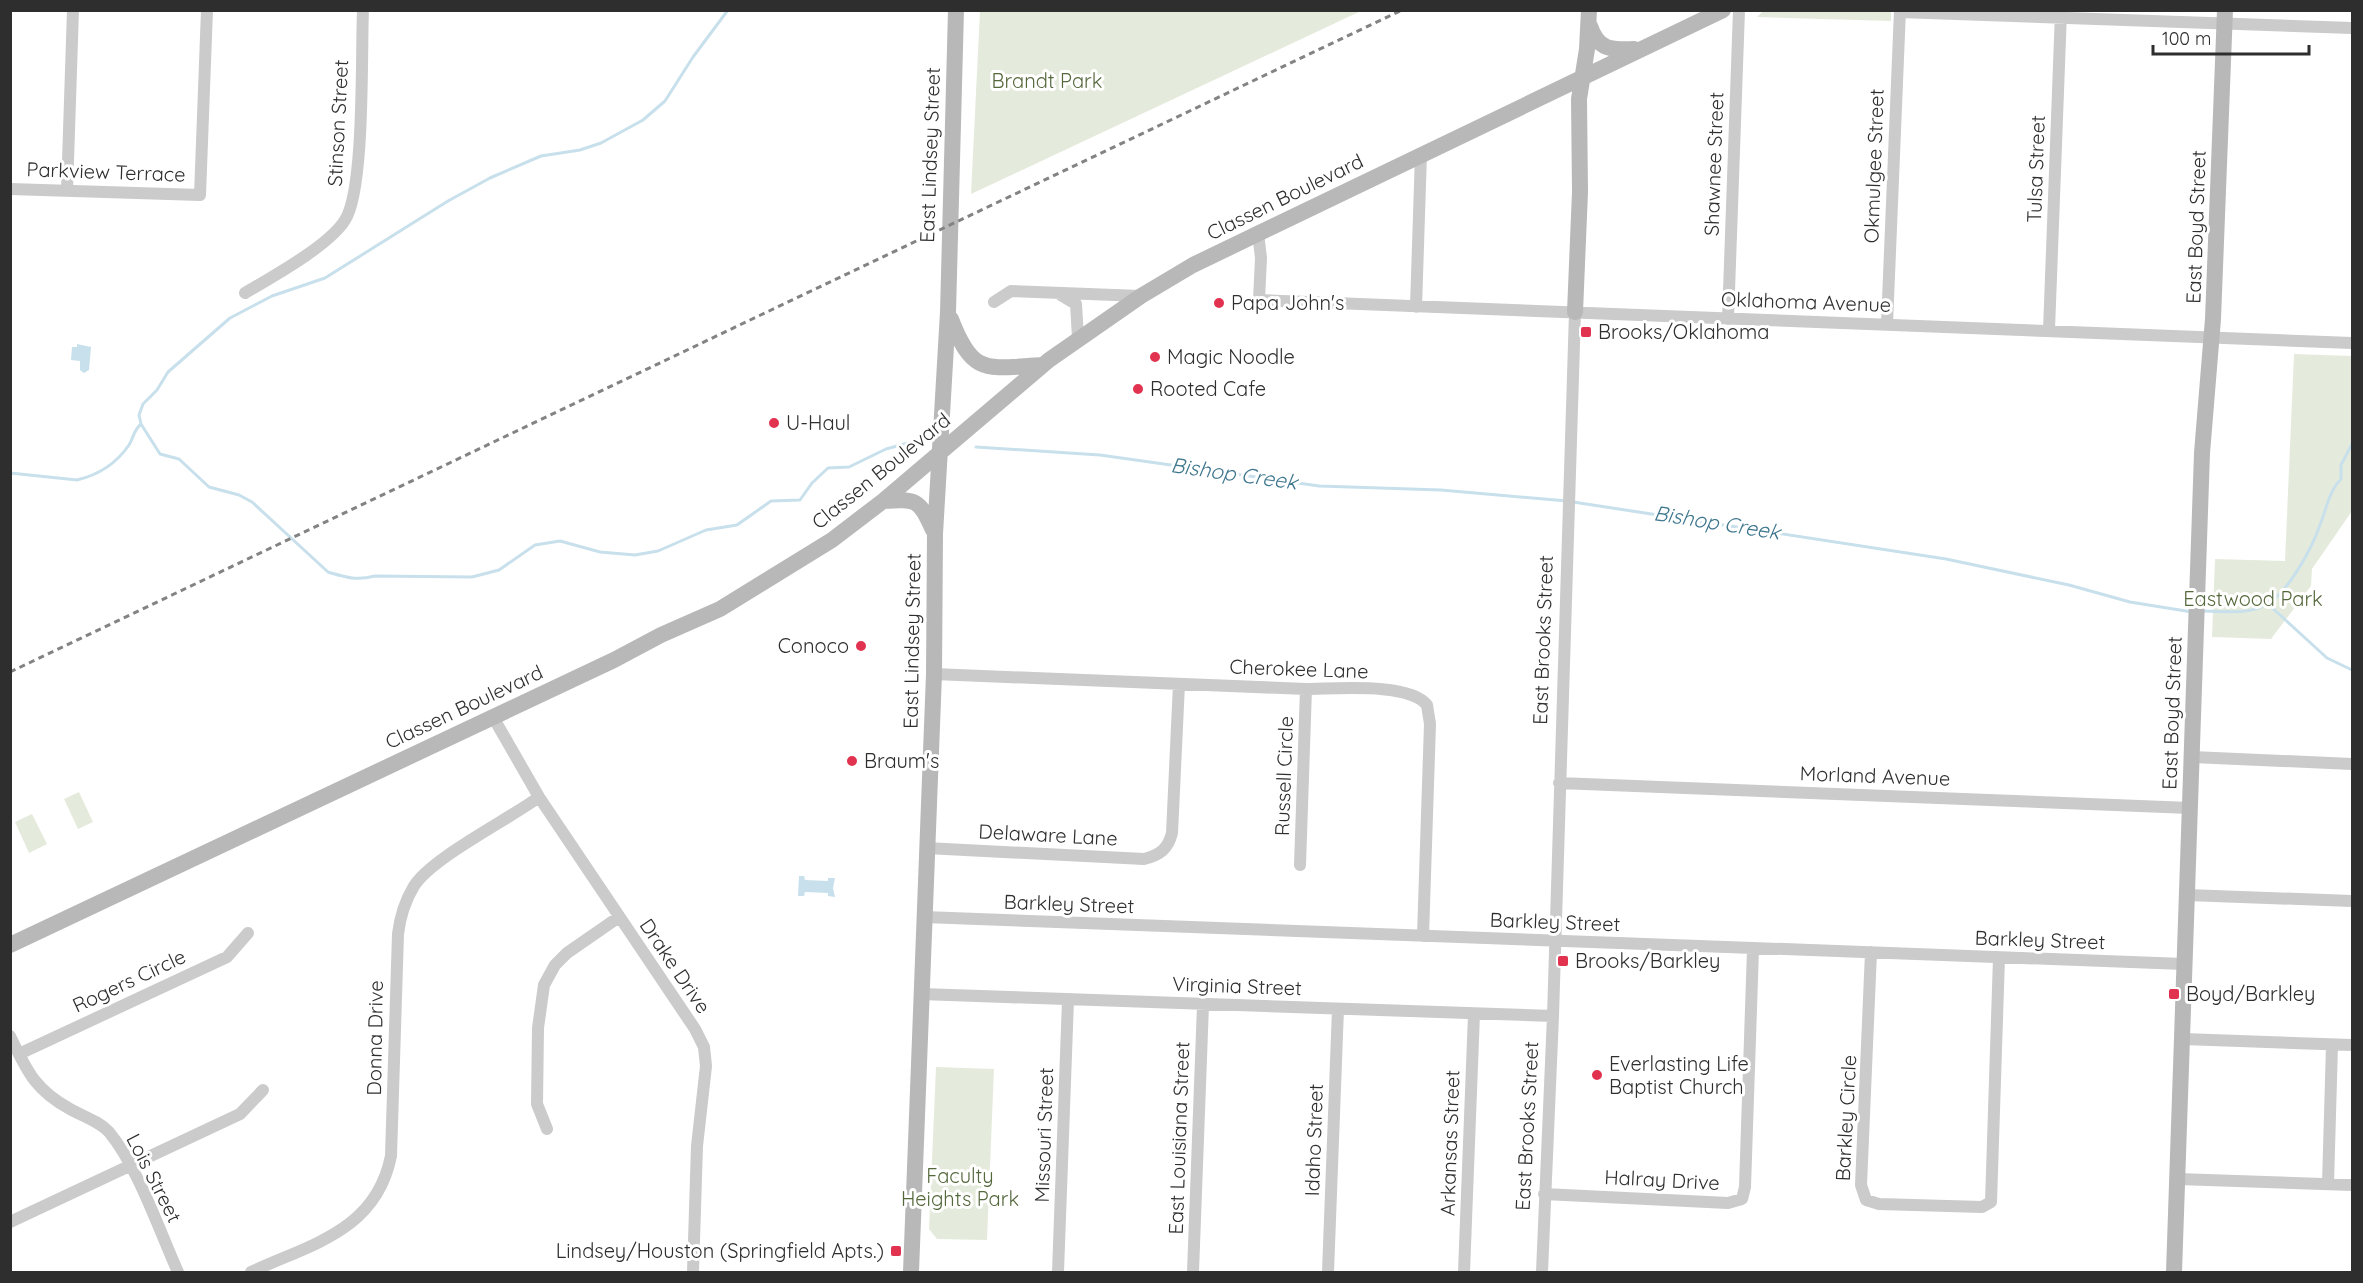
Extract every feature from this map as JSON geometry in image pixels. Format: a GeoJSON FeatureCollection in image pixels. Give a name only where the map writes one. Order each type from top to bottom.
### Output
{"type":"FeatureCollection","features":[{"type":"Feature","properties":{"kind":"street"},"geometry":{"type":"LineString","coordinates":[[67,191],[73,10]]}},
{"type":"Feature","properties":{"kind":"street","name":"Parkview Terrace"},"geometry":{"type":"LineString","coordinates":[[10,189],[200,195],[207,10]]}},
{"type":"Feature","properties":{"kind":"street","name":"Stinson Street"},"geometry":{"type":"LineString","coordinates":[[245,293],[332,235],[350,211],[355,195],[357,167],[363,10]]}},
{"type":"Feature","properties":{"kind":"street","name":"East Lindsey Street"},"geometry":{"type":"LineString","coordinates":[[911,1272],[934,674],[935,534],[948,312],[956,10]]}},
{"type":"Feature","properties":{"kind":"street","name":"Classen Boulevard"},"geometry":{"type":"LineString","coordinates":[[10,945],[720,609],[832,540],[883,501],[939,451],[1043,365],[1078,338],[1142,296],[1258,232],[1724,10]]}},
{"type":"Feature","properties":{"kind":"street","name":"Shawnee Street"},"geometry":{"type":"LineString","coordinates":[[1728,319],[1739,10]]}},
{"type":"Feature","properties":{"kind":"street"},"geometry":{"type":"LineString","coordinates":[[1900,11],[2225,17],[2352,28]]}},
{"type":"Feature","properties":{"kind":"street","name":"Okmulgee Street"},"geometry":{"type":"LineString","coordinates":[[1887,324],[1900,11]]}},
{"type":"Feature","properties":{"kind":"street","name":"Tulsa Street"},"geometry":{"type":"LineString","coordinates":[[2049,330],[2061,14]]}},
{"type":"Feature","properties":{"kind":"street"},"geometry":{"type":"LineString","coordinates":[[1589,16],[1593,35],[1603,47],[1613,50],[1645,48]]}},
{"type":"Feature","properties":{"kind":"street","name":"East Brooks Street"},"geometry":{"type":"LineString","coordinates":[[1542,1272],[1553,1016],[1580,192],[1579,118],[1589,16]]}},
{"type":"Feature","properties":{"kind":"street","name":"East Boyd Street"},"geometry":{"type":"LineString","coordinates":[[2174,1272],[2202,453],[2212,336],[2225,17]]}},
{"type":"Feature","properties":{"kind":"street"},"geometry":{"type":"LineString","coordinates":[[1546,95],[1570,98],[1575,104],[1579,118]]}},
{"type":"Feature","properties":{"kind":"street"},"geometry":{"type":"LineString","coordinates":[[1416,307],[1421,154]]}},
{"type":"Feature","properties":{"kind":"street","name":"Oklahoma Avenue"},"geometry":{"type":"LineString","coordinates":[[1258,232],[1261,258],[1259,300],[2352,343]]}},
{"type":"Feature","properties":{"kind":"street"},"geometry":{"type":"LineString","coordinates":[[994,302],[1011,291],[1142,296]]}},
{"type":"Feature","properties":{"kind":"street"},"geometry":{"type":"LineString","coordinates":[[1057,293],[1076,303],[1078,338]]}},
{"type":"Feature","properties":{"kind":"street"},"geometry":{"type":"LineString","coordinates":[[948,312],[966,353],[982,365],[996,369],[1043,365]]}},
{"type":"Feature","properties":{"kind":"street"},"geometry":{"type":"LineString","coordinates":[[883,501],[908,499],[917,502],[924,510],[935,534]]}},
{"type":"Feature","properties":{"kind":"street","name":"Cherokee Lane"},"geometry":{"type":"LineString","coordinates":[[934,674],[1414,694],[1427,705],[1430,724],[1423,936]]}},
{"type":"Feature","properties":{"kind":"street","name":"Delaware Lane"},"geometry":{"type":"LineString","coordinates":[[926,848],[1144,859],[1160,854],[1166,848],[1172,833],[1179,684]]}},
{"type":"Feature","properties":{"kind":"street","name":"Russell Circle"},"geometry":{"type":"LineString","coordinates":[[1300,865],[1306,689]]}},
{"type":"Feature","properties":{"kind":"street","name":"Drake Drive"},"geometry":{"type":"LineString","coordinates":[[493,717],[539,797],[695,1029],[704,1047],[706,1066],[697,1146],[693,1272]]}},
{"type":"Feature","properties":{"kind":"street"},"geometry":{"type":"LineString","coordinates":[[2192,757],[2352,764]]}},
{"type":"Feature","properties":{"kind":"street","name":"Morland Avenue"},"geometry":{"type":"LineString","coordinates":[[1559,783],[2190,808]]}},
{"type":"Feature","properties":{"kind":"street","name":"Donna Drive"},"geometry":{"type":"LineString","coordinates":[[250,1272],[347,1226],[369,1207],[380,1190],[391,1156],[397,946],[399,920],[406,901],[415,885],[433,867],[539,797]]}},
{"type":"Feature","properties":{"kind":"street"},"geometry":{"type":"LineString","coordinates":[[2187,895],[2352,901]]}},
{"type":"Feature","properties":{"kind":"street"},"geometry":{"type":"LineString","coordinates":[[547,1129],[537,1104],[538,1028],[544,985],[555,965],[567,953],[619,917]]}},
{"type":"Feature","properties":{"kind":"street","name":"Barkley Street"},"geometry":{"type":"LineString","coordinates":[[924,917],[2184,964]]}},
{"type":"Feature","properties":{"kind":"street","name":"Rogers Circle"},"geometry":{"type":"LineString","coordinates":[[19,1054],[227,957],[248,933]]}},
{"type":"Feature","properties":{"kind":"street","name":"Halray Drive"},"geometry":{"type":"LineString","coordinates":[[1544,1194],[1728,1203],[1742,1199],[1745,1187],[1752,949]]}},
{"type":"Feature","properties":{"kind":"street","name":"Barkley Circle"},"geometry":{"type":"LineString","coordinates":[[1872,952],[1862,1192],[1869,1202],[1879,1204],[1982,1207],[1991,1202],[1999,958]]}},
{"type":"Feature","properties":{"kind":"street","name":"Virginia Street"},"geometry":{"type":"LineString","coordinates":[[921,994],[1553,1016]]}},
{"type":"Feature","properties":{"kind":"street","name":"Missouri Street"},"geometry":{"type":"LineString","coordinates":[[1058,1272],[1068,1000]]}},
{"type":"Feature","properties":{"kind":"street","name":"East Louisiana Street"},"geometry":{"type":"LineString","coordinates":[[1193,1272],[1203,1005]]}},
{"type":"Feature","properties":{"kind":"street","name":"Idaho Street"},"geometry":{"type":"LineString","coordinates":[[1328,1272],[1338,1009]]}},
{"type":"Feature","properties":{"kind":"street","name":"Arkansas Street"},"geometry":{"type":"LineString","coordinates":[[1464,1272],[1474,1014]]}},
{"type":"Feature","properties":{"kind":"street","name":"Lois Street"},"geometry":{"type":"LineString","coordinates":[[10,1036],[27,1072],[44,1094],[106,1130],[130,1167],[178,1272]]}},
{"type":"Feature","properties":{"kind":"street"},"geometry":{"type":"LineString","coordinates":[[2183,1039],[2352,1045]]}},
{"type":"Feature","properties":{"kind":"street"},"geometry":{"type":"LineString","coordinates":[[2328,1184],[2332,1045]]}},
{"type":"Feature","properties":{"kind":"street"},"geometry":{"type":"LineString","coordinates":[[10,1222],[240,1114],[263,1090]]}},
{"type":"Feature","properties":{"kind":"street"},"geometry":{"type":"LineString","coordinates":[[2178,1179],[2352,1185]]}},
{"type":"Feature","properties":{"kind":"green space","name":"Brandt Park"},"geometry":{"type":"Polygon","coordinates":[[[980,10],[1361,11],[971,194],[980,10]]]}},
{"type":"Feature","properties":{"kind":"green space"},"geometry":{"type":"Polygon","coordinates":[[[1763,11],[1891,11],[1891,21],[1757,17],[1763,11]]]}},
{"type":"Feature","properties":{"kind":"green space","name":"Eastwood Park"},"geometry":{"type":"Polygon","coordinates":[[[2294,354],[2352,356],[2352,511],[2312,569],[2311,586],[2271,639],[2212,637],[2215,559],[2285,561],[2294,354]]]}},
{"type":"Feature","properties":{"kind":"green space"},"geometry":{"type":"Polygon","coordinates":[[[79,792],[93,822],[78,829],[64,799],[79,792]]]}},
{"type":"Feature","properties":{"kind":"green space"},"geometry":{"type":"Polygon","coordinates":[[[32,814],[47,844],[29,853],[15,822],[32,814]]]}},
{"type":"Feature","properties":{"kind":"green space","name":"Faculty Heights Park"},"geometry":{"type":"Polygon","coordinates":[[[936,1067],[994,1069],[987,1240],[937,1239],[929,1229],[936,1067]]]}},
{"type":"Feature","properties":{"kind":"water"},"geometry":{"type":"Polygon","coordinates":[[[77,344],[91,347],[89,370],[84,373],[80,370],[80,361],[71,360],[72,347],[77,347],[77,344]]]}},
{"type":"Feature","properties":{"kind":"water"},"geometry":{"type":"Polygon","coordinates":[[[799,876],[804,876],[805,880],[828,881],[828,878],[835,878],[833,888],[835,897],[828,896],[828,893],[805,892],[804,896],[798,896],[799,876]]]}},
{"type":"Feature","properties":{"kind":"waterway"},"geometry":{"type":"LineString","coordinates":[[141,424],[139,415],[143,404],[157,390],[168,372],[230,318],[272,296],[325,278],[448,201],[490,178],[541,156],[580,150],[601,143],[643,120],[665,101],[693,57],[728,10]]}},
{"type":"Feature","properties":{"kind":"waterway","name":"Bishop Creek"},"geometry":{"type":"LineString","coordinates":[[141,424],[160,454],[179,459],[209,487],[239,495],[252,502],[328,572],[356,578],[375,576],[472,577],[499,570],[535,545],[560,541],[600,552],[635,555],[658,551],[706,530],[737,525],[771,501],[800,500],[812,483],[828,468],[849,467],[886,449],[908,443]]}},
{"type":"Feature","properties":{"kind":"waterway","name":"Bishop Creek"},"geometry":{"type":"LineString","coordinates":[[10,473],[77,480],[92,475],[106,468],[118,458],[129,445],[141,424]]}},
{"type":"Feature","properties":{"kind":"waterway","name":"Bishop Creek"},"geometry":{"type":"LineString","coordinates":[[2202,611],[2251,610],[2266,605],[2283,591],[2311,546],[2331,495],[2341,479],[2341,465],[2352,444]]}},
{"type":"Feature","properties":{"kind":"waterway","name":"Bishop Creek"},"geometry":{"type":"LineString","coordinates":[[976,447],[1100,455],[1319,486],[1441,490],[1567,501]]}},
{"type":"Feature","properties":{"kind":"waterway","name":"Bishop Creek"},"geometry":{"type":"LineString","coordinates":[[1573,502],[1946,559],[2069,585],[2130,602],[2192,612]]}},
{"type":"Feature","properties":{"kind":"waterway"},"geometry":{"type":"LineString","coordinates":[[2268,604],[2327,658],[2352,670]]}},
{"type":"Feature","properties":{"kind":"railway"},"geometry":{"type":"LineString","coordinates":[[10,672],[1402,10]]}},
{"type":"Feature","properties":{"kind":"place","name":"Papa John's"},"geometry":{"type":"Point","coordinates":[1219,303]}},
{"type":"Feature","properties":{"kind":"place","name":"Brooks/Oklahoma"},"geometry":{"type":"Point","coordinates":[1586,332]}},
{"type":"Feature","properties":{"kind":"place","name":"Magic Noodle"},"geometry":{"type":"Point","coordinates":[1155,357]}},
{"type":"Feature","properties":{"kind":"place","name":"Rooted Cafe"},"geometry":{"type":"Point","coordinates":[1138,389]}},
{"type":"Feature","properties":{"kind":"place","name":"U-Haul"},"geometry":{"type":"Point","coordinates":[774,423]}},
{"type":"Feature","properties":{"kind":"place","name":"Conoco"},"geometry":{"type":"Point","coordinates":[861,646]}},
{"type":"Feature","properties":{"kind":"place","name":"Braum's"},"geometry":{"type":"Point","coordinates":[852,761]}},
{"type":"Feature","properties":{"kind":"place","name":"Brooks/Barkley"},"geometry":{"type":"Point","coordinates":[1563,961]}},
{"type":"Feature","properties":{"kind":"place","name":"Boyd/Barkley"},"geometry":{"type":"Point","coordinates":[2174,994]}},
{"type":"Feature","properties":{"kind":"place","name":"Everlasting Life Baptist Church"},"geometry":{"type":"Point","coordinates":[1597,1075]}},
{"type":"Feature","properties":{"kind":"place","name":"Lindsey/Houston (Springfield Apts.)"},"geometry":{"type":"Point","coordinates":[896,1251]}}]}
